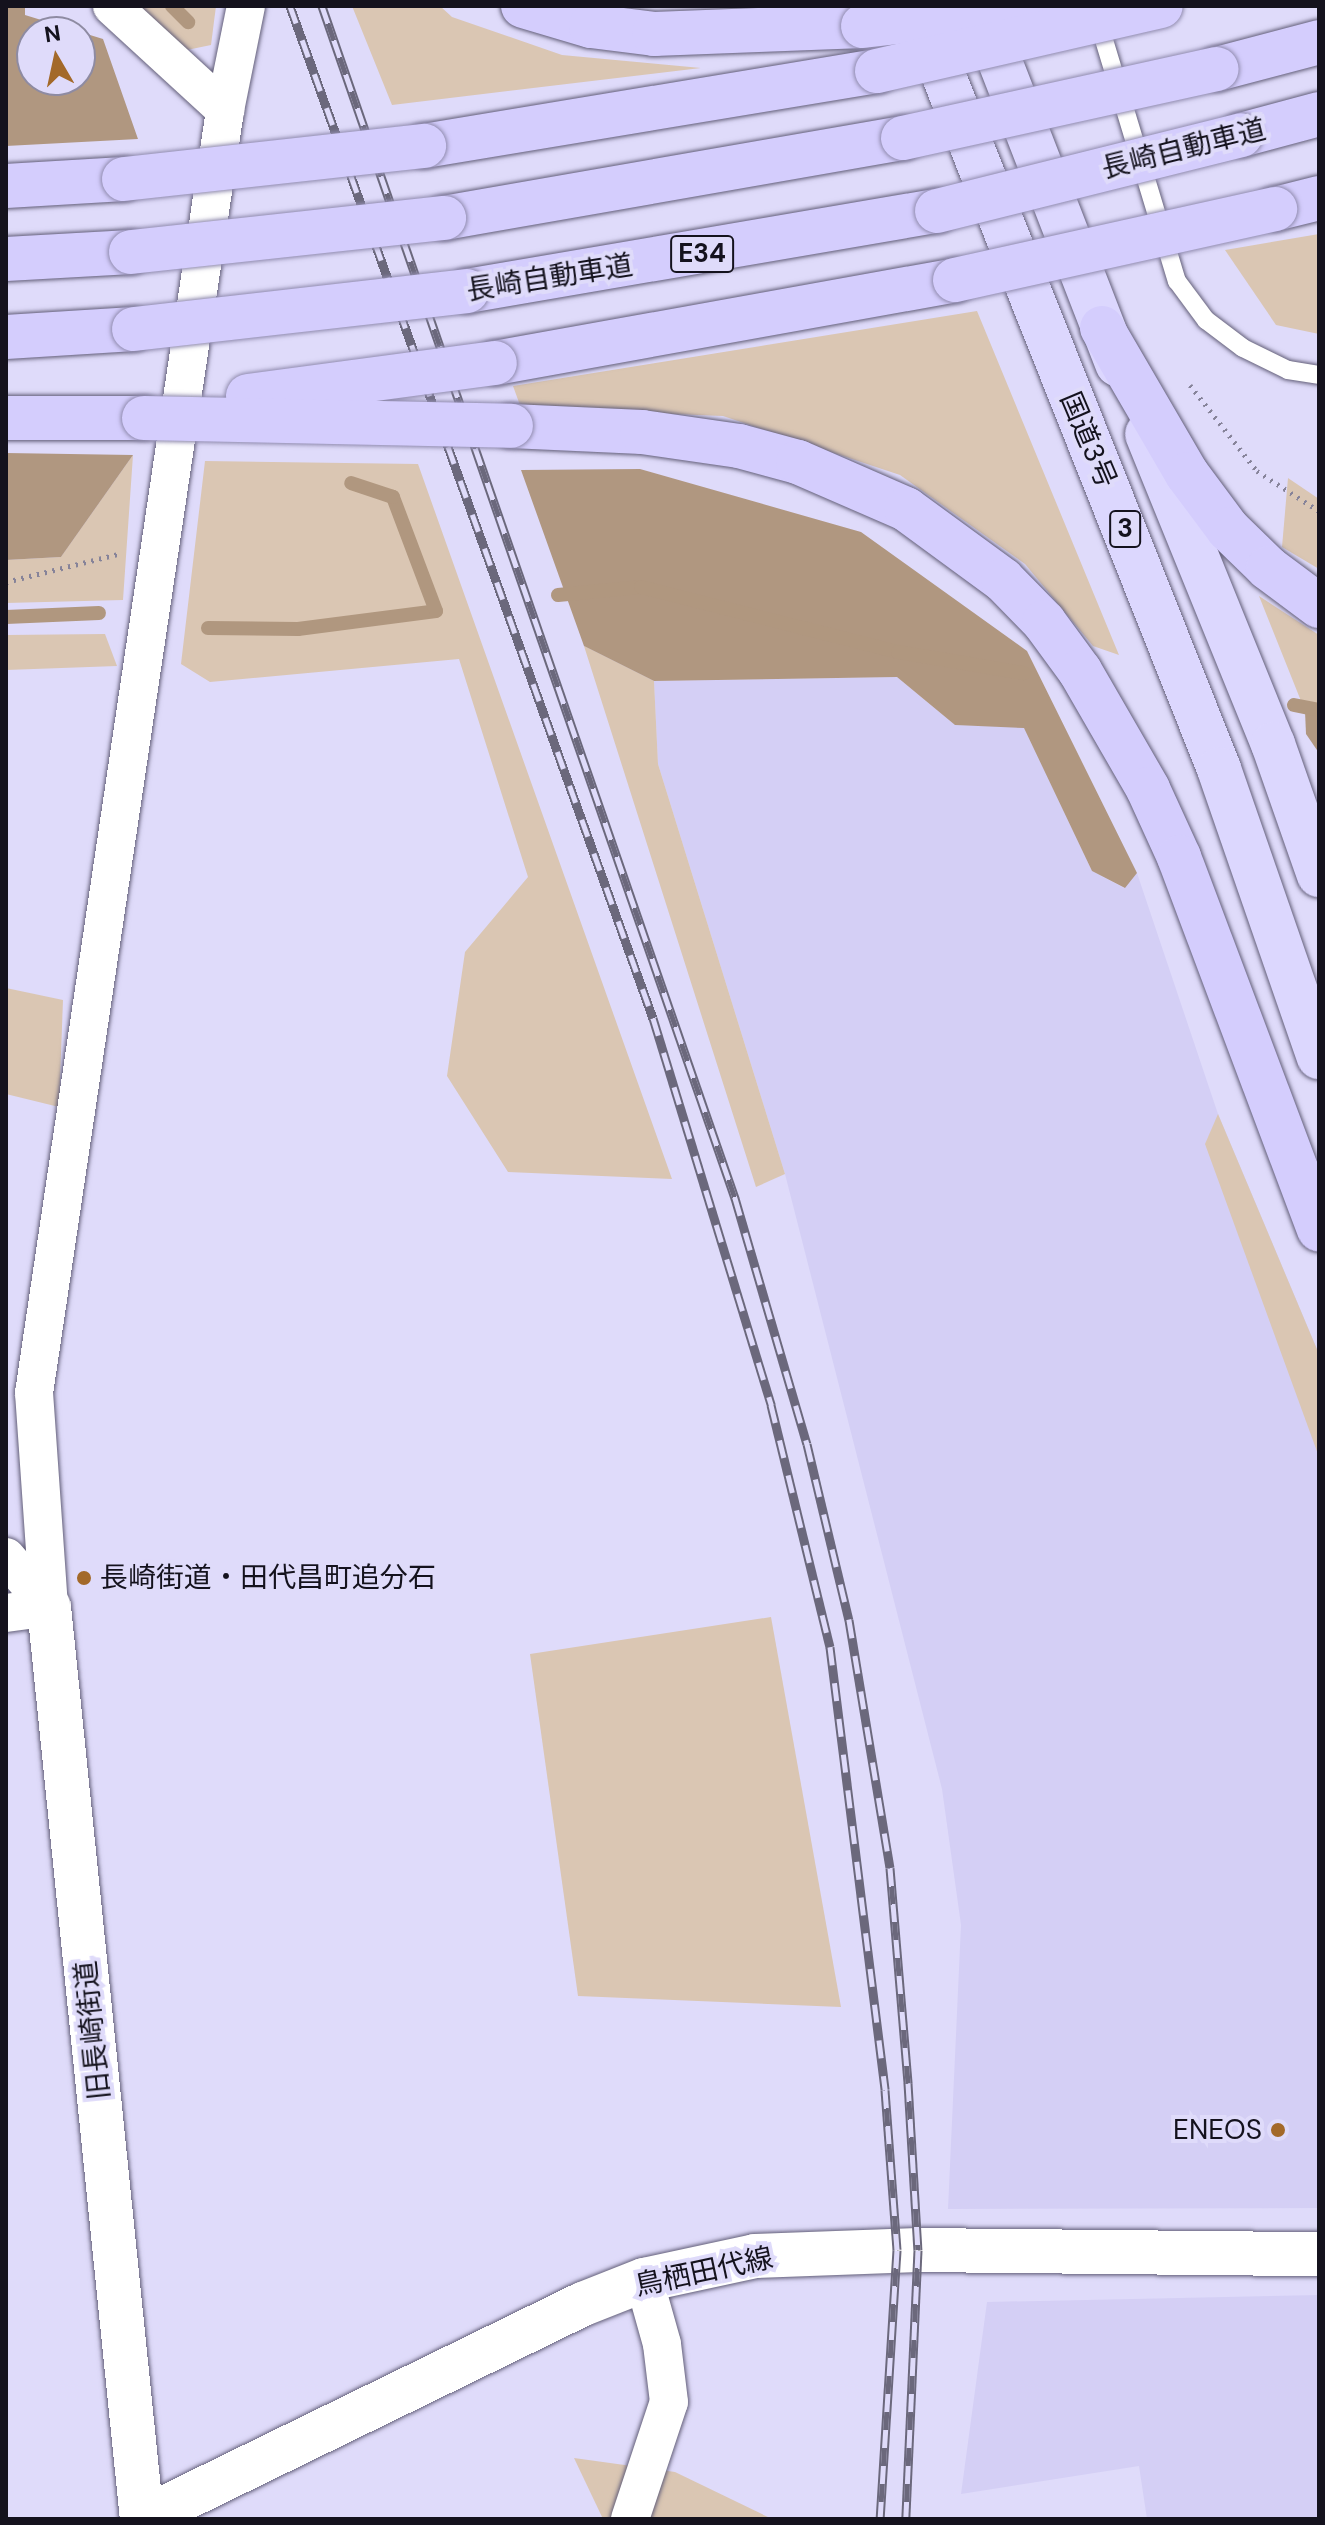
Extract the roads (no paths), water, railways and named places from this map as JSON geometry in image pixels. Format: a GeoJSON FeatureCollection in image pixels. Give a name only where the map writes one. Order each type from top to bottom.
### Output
{"type":"FeatureCollection","features":[{"type":"Feature","properties":{"kind":"highway"},"geometry":{"type":"LineString","coordinates":[[523,6],[591,26],[654,34],[863,26],[1036,6]]}},
{"type":"Feature","properties":{"kind":"highway","name":"国道3号"},"geometry":{"type":"LineString","coordinates":[[916,6],[1213,754],[1319,1057]]}},
{"type":"Feature","properties":{"kind":"highway","name":"国道3号"},"geometry":{"type":"LineString","coordinates":[[978,6],[1102,328],[1192,539],[1319,875]]}},
{"type":"Feature","properties":{"kind":"highway"},"geometry":{"type":"LineString","coordinates":[[6,186],[124,179],[424,146],[877,71],[1161,6]]}},
{"type":"Feature","properties":{"kind":"highway"},"geometry":{"type":"LineString","coordinates":[[6,259],[131,252],[444,218],[903,138],[1217,69],[1319,42]]}},
{"type":"Feature","properties":{"kind":"highway","name":"長崎自動車道"},"geometry":{"type":"LineString","coordinates":[[6,337],[134,329],[467,291],[937,211],[1319,114]]}},
{"type":"Feature","properties":{"kind":"highway"},"geometry":{"type":"LineString","coordinates":[[6,418],[144,411],[495,363],[955,280],[1319,201]]}},
{"type":"Feature","properties":{"kind":"highway"},"geometry":{"type":"LineString","coordinates":[[1102,328],[1187,474],[1228,529],[1268,568],[1319,606]]}},
{"type":"Feature","properties":{"kind":"highway"},"geometry":{"type":"LineString","coordinates":[[6,412],[144,411],[642,432],[739,446],[798,462],[906,509],[1003,580],[1044,622],[1080,671],[1148,789],[1179,857],[1319,1230]]}},
{"type":"Feature","properties":{"kind":"main road","name":"旧長崎街道"},"geometry":{"type":"LineString","coordinates":[[49,1607],[142,2519]]}},
{"type":"Feature","properties":{"kind":"main road","name":"鳥栖田代線"},"geometry":{"type":"LineString","coordinates":[[142,2519],[644,2280],[755,2256],[918,2250],[1319,2254]]}},
{"type":"Feature","properties":{"kind":"street"},"geometry":{"type":"LineString","coordinates":[[112,6],[225,110]]}},
{"type":"Feature","properties":{"kind":"street"},"geometry":{"type":"LineString","coordinates":[[49,1607],[34,1393],[163,543],[225,110],[246,6]]}},
{"type":"Feature","properties":{"kind":"street"},"geometry":{"type":"LineString","coordinates":[[6,1557],[49,1607]]}},
{"type":"Feature","properties":{"kind":"street"},"geometry":{"type":"LineString","coordinates":[[6,1613],[49,1607]]}},
{"type":"Feature","properties":{"kind":"street"},"geometry":{"type":"LineString","coordinates":[[630,2519],[669,2402],[662,2344],[644,2280]]}},
{"type":"Feature","properties":{"kind":"lane"},"geometry":{"type":"LineString","coordinates":[[1095,6],[1177,281],[1206,320],[1243,348],[1288,370],[1319,375]]}},
{"type":"Feature","properties":{"kind":"waterway"},"geometry":{"type":"LineString","coordinates":[[172,6],[188,22]]}},
{"type":"Feature","properties":{"kind":"waterway"},"geometry":{"type":"LineString","coordinates":[[208,628],[298,629],[436,611],[393,497],[351,483]]}},
{"type":"Feature","properties":{"kind":"waterway"},"geometry":{"type":"LineString","coordinates":[[558,595],[641,587],[898,652],[1024,673]]}},
{"type":"Feature","properties":{"kind":"waterway"},"geometry":{"type":"LineString","coordinates":[[6,617],[99,613]]}},
{"type":"Feature","properties":{"kind":"waterway"},"geometry":{"type":"LineString","coordinates":[[1294,705],[1319,710]]}},
{"type":"Feature","properties":{"kind":"railway"},"geometry":{"type":"LineString","coordinates":[[290,6],[653,1018],[771,1405],[830,1647],[885,2090],[897,2250],[880,2519]]}},
{"type":"Feature","properties":{"kind":"railway"},"geometry":{"type":"LineString","coordinates":[[322,6],[735,1198],[807,1444],[849,1620],[890,1868],[908,2083],[918,2250],[906,2519]]}},
{"type":"Feature","properties":{"kind":"place","name":"長崎街道・田代昌町追分石"},"geometry":{"type":"Point","coordinates":[84,1578]}},
{"type":"Feature","properties":{"kind":"place","name":"ENEOS"},"geometry":{"type":"Point","coordinates":[1278,2130]}}]}
